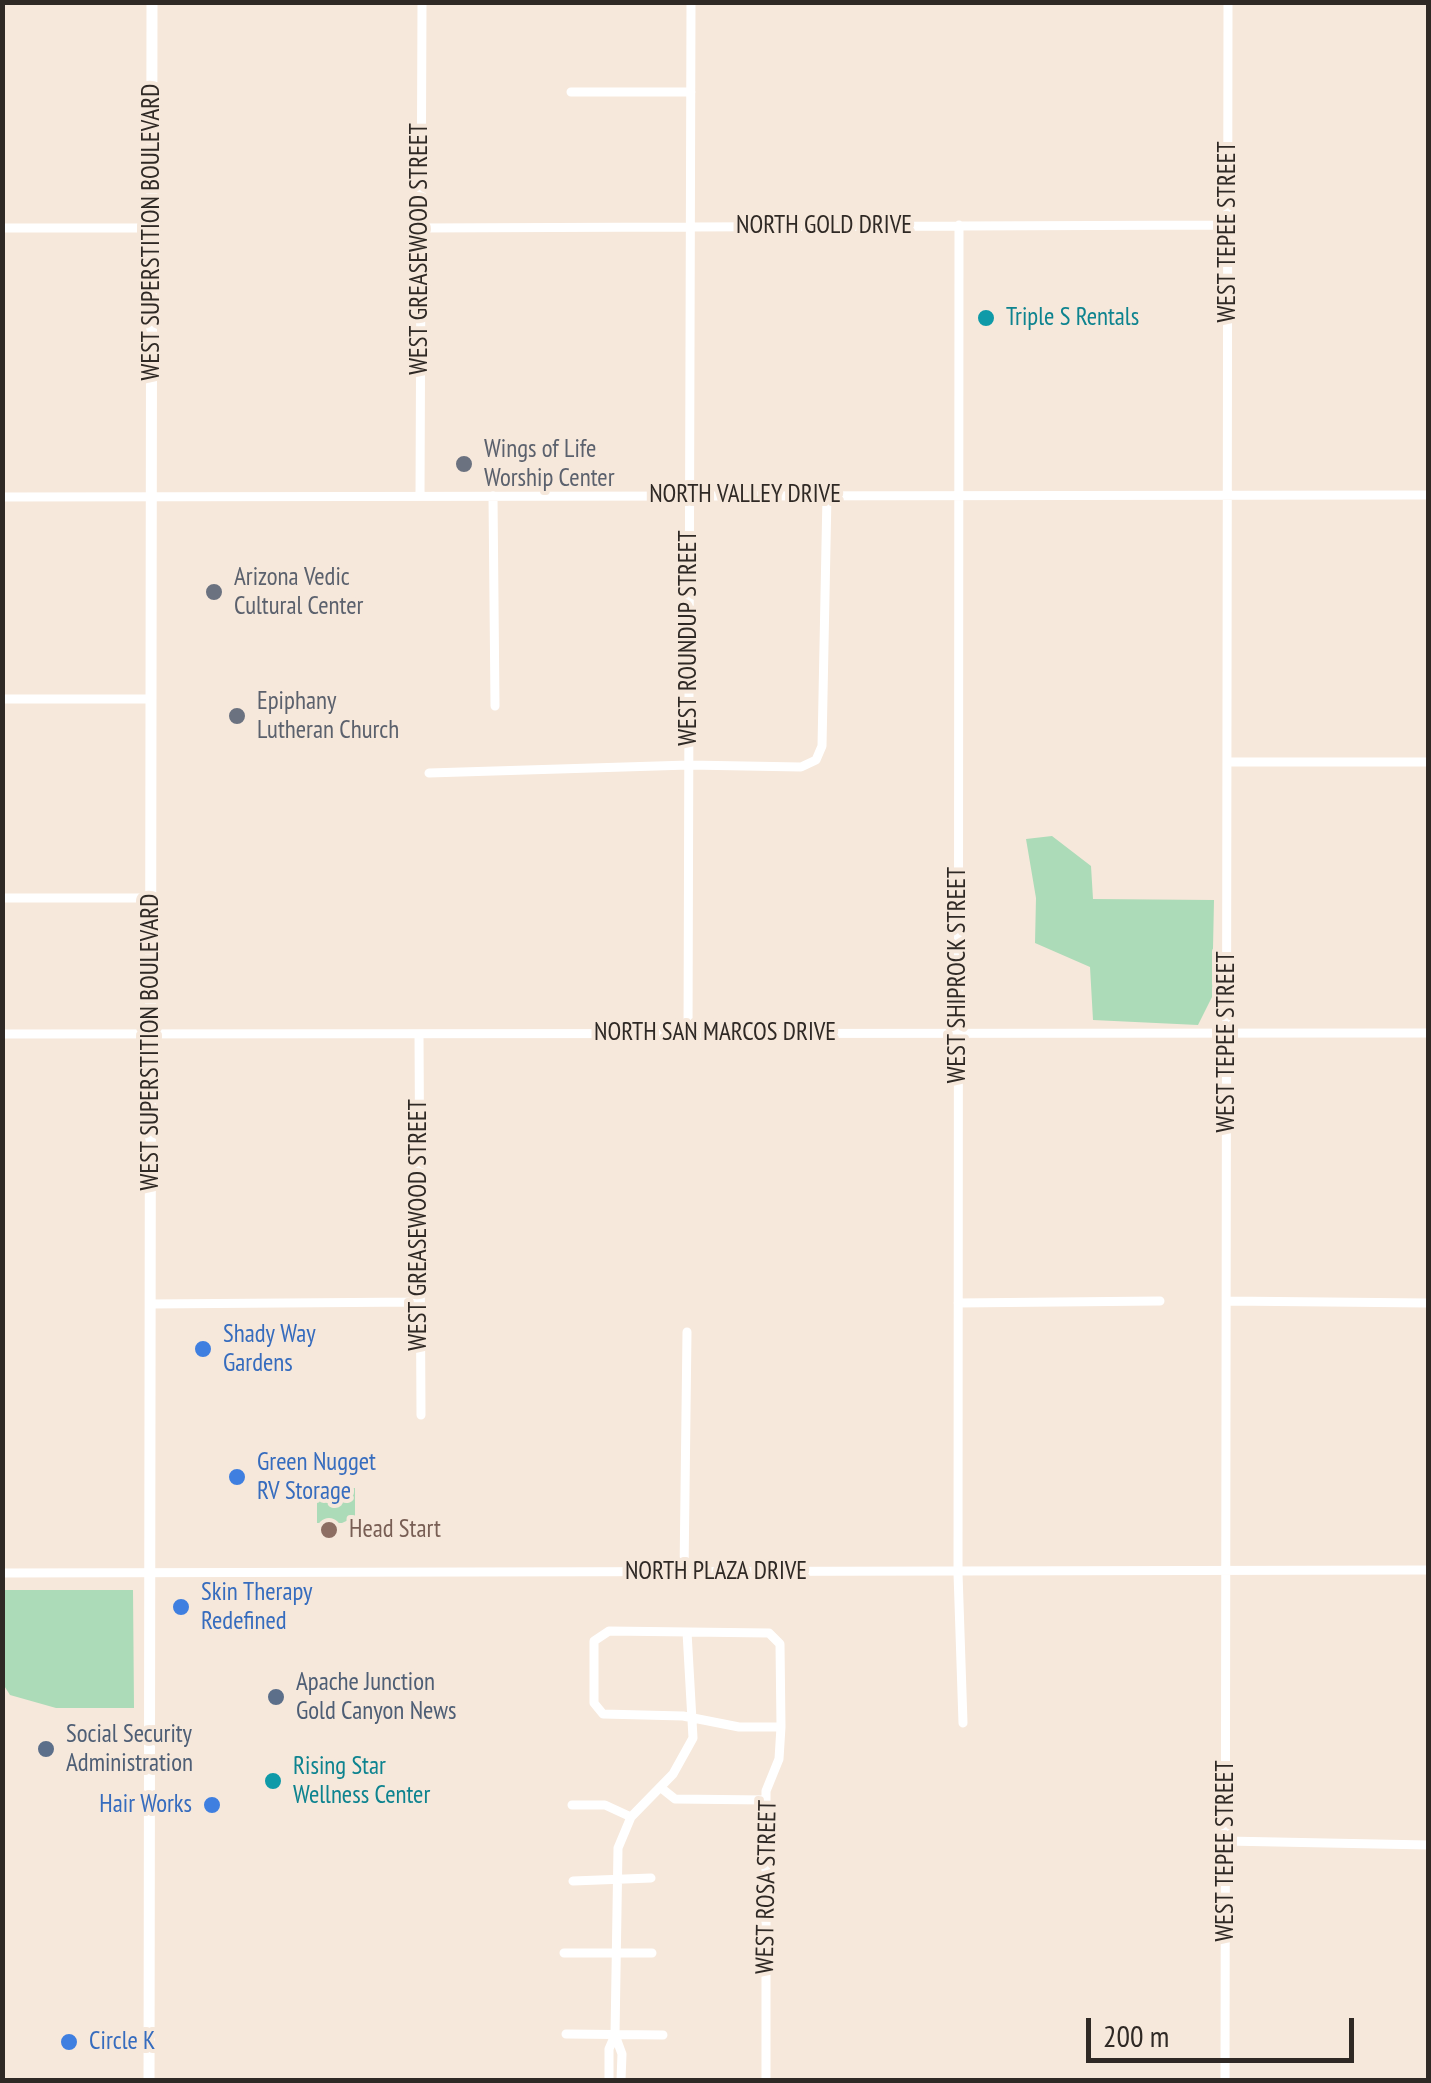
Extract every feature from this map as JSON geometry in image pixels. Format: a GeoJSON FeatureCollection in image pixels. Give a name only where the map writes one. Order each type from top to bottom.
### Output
{"type":"FeatureCollection","features":[{"type":"Feature","properties":{"kind":"main road","name":"WEST SUPERSTITION BOULEVARD"},"geometry":{"type":"LineString","coordinates":[[149,2080],[152,2]]}},
{"type":"Feature","properties":{"kind":"street","name":"WEST GREASEWOOD STREET"},"geometry":{"type":"LineString","coordinates":[[420,496],[422,2]]}},
{"type":"Feature","properties":{"kind":"street","name":"WEST ROUNDUP STREET"},"geometry":{"type":"LineString","coordinates":[[688,1032],[691,2]]}},
{"type":"Feature","properties":{"kind":"street","name":"WEST TEPEE STREET"},"geometry":{"type":"LineString","coordinates":[[1225,2080],[1228,2]]}},
{"type":"Feature","properties":{"kind":"street"},"geometry":{"type":"LineString","coordinates":[[571,92],[691,92]]}},
{"type":"Feature","properties":{"kind":"street","name":"NORTH GOLD DRIVE"},"geometry":{"type":"LineString","coordinates":[[420,228],[1228,225]]}},
{"type":"Feature","properties":{"kind":"street","name":"WEST SHIPROCK STREET"},"geometry":{"type":"LineString","coordinates":[[959,226],[958,1573],[962,1723]]}},
{"type":"Feature","properties":{"kind":"street"},"geometry":{"type":"LineString","coordinates":[[2,228],[152,228]]}},
{"type":"Feature","properties":{"kind":"street","name":"NORTH VALLEY DRIVE"},"geometry":{"type":"LineString","coordinates":[[2,497],[1428,495]]}},
{"type":"Feature","properties":{"kind":"street"},"geometry":{"type":"LineString","coordinates":[[494,496],[495,706]]}},
{"type":"Feature","properties":{"kind":"street"},"geometry":{"type":"LineString","coordinates":[[428,773],[689,764],[802,766],[816,760],[822,746],[826,496]]}},
{"type":"Feature","properties":{"kind":"street"},"geometry":{"type":"LineString","coordinates":[[2,699],[151,699]]}},
{"type":"Feature","properties":{"kind":"street"},"geometry":{"type":"LineString","coordinates":[[1227,762],[1428,762]]}},
{"type":"Feature","properties":{"kind":"street"},"geometry":{"type":"LineString","coordinates":[[2,898],[151,898]]}},
{"type":"Feature","properties":{"kind":"street","name":"NORTH SAN MARCOS DRIVE"},"geometry":{"type":"LineString","coordinates":[[2,1034],[1428,1034]]}},
{"type":"Feature","properties":{"kind":"street","name":"WEST GREASEWOOD STREET"},"geometry":{"type":"LineString","coordinates":[[419,1034],[421,1416]]}},
{"type":"Feature","properties":{"kind":"street"},"geometry":{"type":"LineString","coordinates":[[958,1303],[1160,1301]]}},
{"type":"Feature","properties":{"kind":"street"},"geometry":{"type":"LineString","coordinates":[[1226,1301],[1428,1303]]}},
{"type":"Feature","properties":{"kind":"street"},"geometry":{"type":"LineString","coordinates":[[150,1304],[420,1302]]}},
{"type":"Feature","properties":{"kind":"street"},"geometry":{"type":"LineString","coordinates":[[684,1572],[687,1332]]}},
{"type":"Feature","properties":{"kind":"street","name":"NORTH PLAZA DRIVE"},"geometry":{"type":"LineString","coordinates":[[2,1573],[1428,1570]]}},
{"type":"Feature","properties":{"kind":"street"},"geometry":{"type":"LineString","coordinates":[[609,2080],[615,2035],[618,1848],[630,1817],[685,1755],[694,1718],[688,1632],[599,1635],[594,1641],[594,1702],[599,1712],[694,1718],[739,1727],[780,1727]]}},
{"type":"Feature","properties":{"kind":"street","name":"WEST ROSA STREET"},"geometry":{"type":"LineString","coordinates":[[688,1632],[769,1633],[777,1637],[779,1759],[766,1800],[766,2080]]}},
{"type":"Feature","properties":{"kind":"street"},"geometry":{"type":"LineString","coordinates":[[660,1787],[675,1799],[766,1800]]}},
{"type":"Feature","properties":{"kind":"street"},"geometry":{"type":"LineString","coordinates":[[572,1805],[605,1805],[630,1817]]}},
{"type":"Feature","properties":{"kind":"street"},"geometry":{"type":"LineString","coordinates":[[1226,1840],[1428,1845]]}},
{"type":"Feature","properties":{"kind":"street"},"geometry":{"type":"LineString","coordinates":[[573,1882],[651,1878]]}},
{"type":"Feature","properties":{"kind":"street"},"geometry":{"type":"LineString","coordinates":[[564,1953],[652,1953]]}},
{"type":"Feature","properties":{"kind":"street"},"geometry":{"type":"LineString","coordinates":[[566,2034],[663,2036]]}},
{"type":"Feature","properties":{"kind":"street"},"geometry":{"type":"LineString","coordinates":[[615,2035],[622,2054],[621,2080]]}},
{"type":"Feature","properties":{"kind":"green space"},"geometry":{"type":"Polygon","coordinates":[[[1052,836],[1091,866],[1093,899],[1214,900],[1212,997],[1198,1025],[1093,1020],[1090,967],[1035,943],[1036,898],[1026,839],[1052,836]]]}},
{"type":"Feature","properties":{"kind":"green space"},"geometry":{"type":"Polygon","coordinates":[[[317,1488],[355,1488],[355,1517],[342,1523],[317,1523],[317,1488]]]}},
{"type":"Feature","properties":{"kind":"green space"},"geometry":{"type":"Polygon","coordinates":[[[2,1590],[133,1590],[134,1708],[56,1708],[10,1695],[3,1684],[2,1590]]]}},
{"type":"Feature","properties":{"kind":"place","name":"Triple S Rentals"},"geometry":{"type":"Point","coordinates":[986,318]}},
{"type":"Feature","properties":{"kind":"place","name":"Wings of Life Worship Center"},"geometry":{"type":"Point","coordinates":[464,464]}},
{"type":"Feature","properties":{"kind":"place","name":"Arizona Vedic Cultural Center"},"geometry":{"type":"Point","coordinates":[214,592]}},
{"type":"Feature","properties":{"kind":"place","name":"Epiphany Lutheran Church"},"geometry":{"type":"Point","coordinates":[237,716]}},
{"type":"Feature","properties":{"kind":"place","name":"Shady Way Gardens"},"geometry":{"type":"Point","coordinates":[203,1349]}},
{"type":"Feature","properties":{"kind":"place","name":"Green Nugget RV Storage"},"geometry":{"type":"Point","coordinates":[237,1477]}},
{"type":"Feature","properties":{"kind":"place","name":"Head Start"},"geometry":{"type":"Point","coordinates":[329,1530]}},
{"type":"Feature","properties":{"kind":"place","name":"Skin Therapy Redefined"},"geometry":{"type":"Point","coordinates":[181,1607]}},
{"type":"Feature","properties":{"kind":"place","name":"Apache Junction Gold Canyon News"},"geometry":{"type":"Point","coordinates":[276,1697]}},
{"type":"Feature","properties":{"kind":"place","name":"Social Security Administration"},"geometry":{"type":"Point","coordinates":[46,1749]}},
{"type":"Feature","properties":{"kind":"place","name":"Rising Star Wellness Center"},"geometry":{"type":"Point","coordinates":[273,1781]}},
{"type":"Feature","properties":{"kind":"place","name":"Hair Works"},"geometry":{"type":"Point","coordinates":[212,1805]}},
{"type":"Feature","properties":{"kind":"place","name":"Circle K"},"geometry":{"type":"Point","coordinates":[69,2042]}}]}
